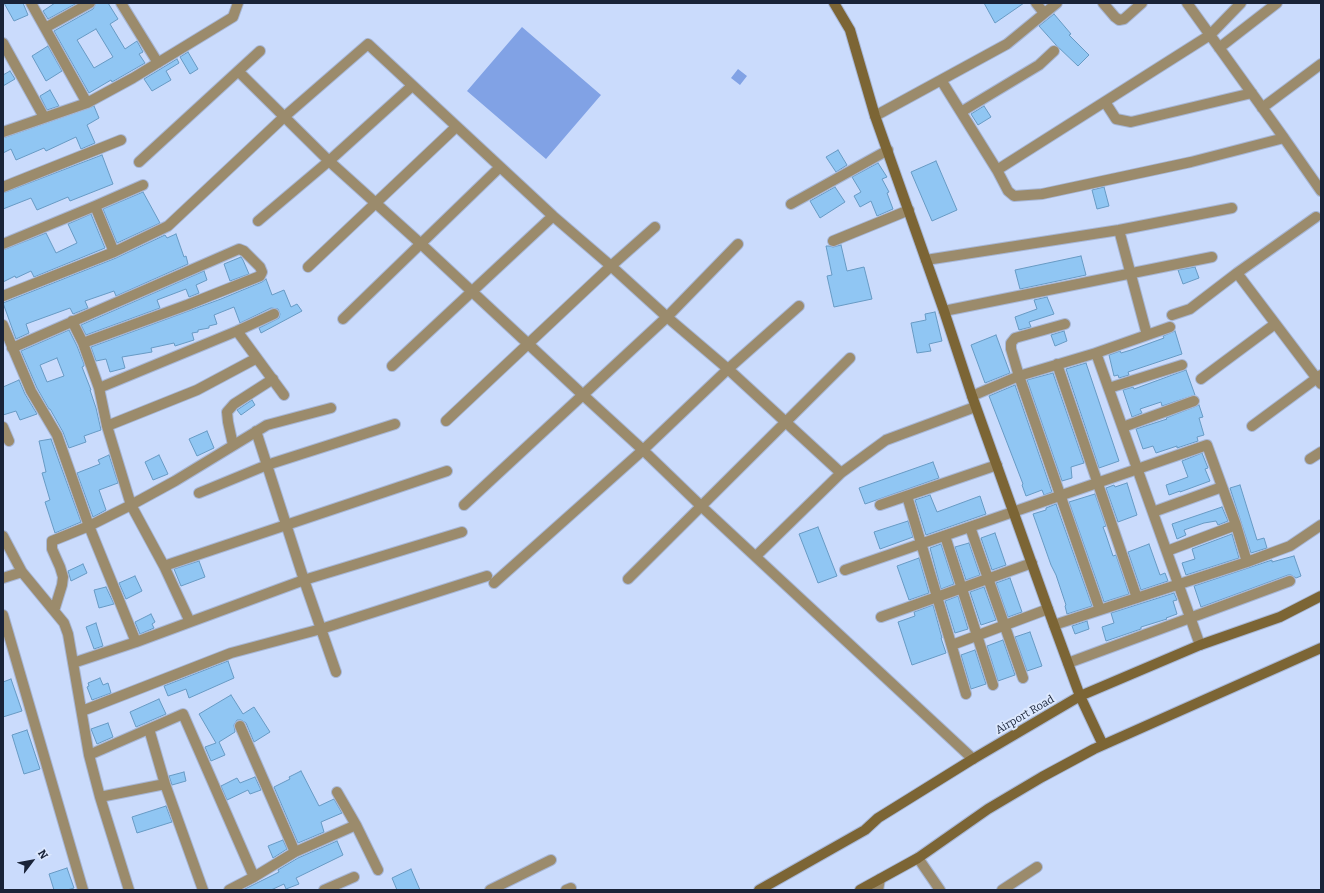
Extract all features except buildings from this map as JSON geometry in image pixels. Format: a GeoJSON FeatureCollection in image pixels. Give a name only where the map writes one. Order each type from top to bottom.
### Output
{"type":"FeatureCollection","features":[{"type":"Feature","properties":{"kind":"main road"},"geometry":{"type":"LineString","coordinates":[[834,3],[850,30],[875,116],[944,311],[975,407],[1080,696],[1103,745]]}},
{"type":"Feature","properties":{"kind":"main road","name":"Airport Road"},"geometry":{"type":"LineString","coordinates":[[759,890],[865,830],[878,818],[973,759],[1080,696],[1200,645],[1280,617],[1321,596]]}},
{"type":"Feature","properties":{"kind":"main road"},"geometry":{"type":"LineString","coordinates":[[860,890],[918,858],[988,809],[1042,777],[1103,745],[1321,648]]}},
{"type":"Feature","properties":{"kind":"street"},"geometry":{"type":"LineString","coordinates":[[31,3],[87,103]]}},
{"type":"Feature","properties":{"kind":"street"},"geometry":{"type":"LineString","coordinates":[[45,28],[90,3]]}},
{"type":"Feature","properties":{"kind":"street"},"geometry":{"type":"LineString","coordinates":[[121,3],[158,63]]}},
{"type":"Feature","properties":{"kind":"street"},"geometry":{"type":"LineString","coordinates":[[3,132],[87,103],[158,63],[233,17],[238,3]]}},
{"type":"Feature","properties":{"kind":"street"},"geometry":{"type":"LineString","coordinates":[[1036,3],[1044,13]]}},
{"type":"Feature","properties":{"kind":"street"},"geometry":{"type":"LineString","coordinates":[[875,116],[1007,44],[1057,3]]}},
{"type":"Feature","properties":{"kind":"street"},"geometry":{"type":"LineString","coordinates":[[1103,3],[1114,17],[1119,20],[1124,19],[1142,3]]}},
{"type":"Feature","properties":{"kind":"street"},"geometry":{"type":"LineString","coordinates":[[1186,3],[1321,191]]}},
{"type":"Feature","properties":{"kind":"street"},"geometry":{"type":"LineString","coordinates":[[996,170],[1210,35],[1241,3]]}},
{"type":"Feature","properties":{"kind":"street"},"geometry":{"type":"LineString","coordinates":[[1219,48],[1278,3]]}},
{"type":"Feature","properties":{"kind":"street"},"geometry":{"type":"LineString","coordinates":[[3,43],[44,118]]}},
{"type":"Feature","properties":{"kind":"street"},"geometry":{"type":"LineString","coordinates":[[3,296],[114,252],[168,226],[284,117],[368,44],[553,216],[728,369],[841,473]]}},
{"type":"Feature","properties":{"kind":"street"},"geometry":{"type":"LineString","coordinates":[[138,162],[260,51]]}},
{"type":"Feature","properties":{"kind":"street"},"geometry":{"type":"LineString","coordinates":[[961,112],[1039,65],[1054,51]]}},
{"type":"Feature","properties":{"kind":"street"},"geometry":{"type":"LineString","coordinates":[[1262,108],[1321,64]]}},
{"type":"Feature","properties":{"kind":"street"},"geometry":{"type":"LineString","coordinates":[[238,71],[329,161],[421,244],[528,345],[643,450],[973,759]]}},
{"type":"Feature","properties":{"kind":"street"},"geometry":{"type":"LineString","coordinates":[[941,80],[1008,190],[1014,196],[1042,194],[1191,162],[1284,138]]}},
{"type":"Feature","properties":{"kind":"street"},"geometry":{"type":"LineString","coordinates":[[258,222],[329,161],[412,86]]}},
{"type":"Feature","properties":{"kind":"street"},"geometry":{"type":"LineString","coordinates":[[1105,102],[1116,119],[1131,122],[1252,94]]}},
{"type":"Feature","properties":{"kind":"street"},"geometry":{"type":"LineString","coordinates":[[308,267],[456,127]]}},
{"type":"Feature","properties":{"kind":"street"},"geometry":{"type":"LineString","coordinates":[[3,187],[122,140]]}},
{"type":"Feature","properties":{"kind":"street"},"geometry":{"type":"LineString","coordinates":[[791,204],[888,150]]}},
{"type":"Feature","properties":{"kind":"street"},"geometry":{"type":"LineString","coordinates":[[343,319],[500,167]]}},
{"type":"Feature","properties":{"kind":"street"},"geometry":{"type":"LineString","coordinates":[[3,244],[143,185]]}},
{"type":"Feature","properties":{"kind":"street"},"geometry":{"type":"LineString","coordinates":[[95,206],[114,252]]}},
{"type":"Feature","properties":{"kind":"street"},"geometry":{"type":"LineString","coordinates":[[926,260],[1119,230],[1232,208]]}},
{"type":"Feature","properties":{"kind":"street"},"geometry":{"type":"LineString","coordinates":[[833,241],[909,210]]}},
{"type":"Feature","properties":{"kind":"street"},"geometry":{"type":"LineString","coordinates":[[392,366],[553,216]]}},
{"type":"Feature","properties":{"kind":"street"},"geometry":{"type":"LineString","coordinates":[[1172,315],[1190,309],[1237,273],[1316,218]]}},
{"type":"Feature","properties":{"kind":"street"},"geometry":{"type":"LineString","coordinates":[[446,421],[655,227]]}},
{"type":"Feature","properties":{"kind":"street"},"geometry":{"type":"LineString","coordinates":[[1119,230],[1147,335]]}},
{"type":"Feature","properties":{"kind":"street"},"geometry":{"type":"LineString","coordinates":[[464,505],[667,317],[738,244]]}},
{"type":"Feature","properties":{"kind":"street"},"geometry":{"type":"LineString","coordinates":[[12,348],[239,249],[244,251],[260,267],[262,272],[260,276],[187,305],[83,343]]}},
{"type":"Feature","properties":{"kind":"street"},"geometry":{"type":"LineString","coordinates":[[944,311],[1212,258]]}},
{"type":"Feature","properties":{"kind":"street"},"geometry":{"type":"LineString","coordinates":[[1237,273],[1319,379],[1252,426]]}},
{"type":"Feature","properties":{"kind":"street"},"geometry":{"type":"LineString","coordinates":[[82,711],[231,653],[321,629],[491,580],[643,450],[728,369],[799,306]]}},
{"type":"Feature","properties":{"kind":"street"},"geometry":{"type":"LineString","coordinates":[[99,388],[237,331],[274,314]]}},
{"type":"Feature","properties":{"kind":"street"},"geometry":{"type":"LineString","coordinates":[[72,321],[83,343],[99,388],[107,426],[131,505],[164,566],[190,622]]}},
{"type":"Feature","properties":{"kind":"street"},"geometry":{"type":"LineString","coordinates":[[1065,324],[1015,338],[1011,343],[1011,349],[1100,610]]}},
{"type":"Feature","properties":{"kind":"street"},"geometry":{"type":"LineString","coordinates":[[1201,379],[1276,324]]}},
{"type":"Feature","properties":{"kind":"street"},"geometry":{"type":"LineString","coordinates":[[3,325],[31,392],[57,435],[89,526],[136,642]]}},
{"type":"Feature","properties":{"kind":"street"},"geometry":{"type":"LineString","coordinates":[[972,396],[1019,376],[1096,353],[1170,327]]}},
{"type":"Feature","properties":{"kind":"street"},"geometry":{"type":"LineString","coordinates":[[237,331],[284,395]]}},
{"type":"Feature","properties":{"kind":"street"},"geometry":{"type":"LineString","coordinates":[[1096,353],[1200,645]]}},
{"type":"Feature","properties":{"kind":"street"},"geometry":{"type":"LineString","coordinates":[[107,426],[197,390],[257,358]]}},
{"type":"Feature","properties":{"kind":"street"},"geometry":{"type":"LineString","coordinates":[[628,580],[850,358]]}},
{"type":"Feature","properties":{"kind":"street"},"geometry":{"type":"LineString","coordinates":[[1057,364],[1137,598]]}},
{"type":"Feature","properties":{"kind":"street"},"geometry":{"type":"LineString","coordinates":[[1109,388],[1182,365]]}},
{"type":"Feature","properties":{"kind":"street"},"geometry":{"type":"LineString","coordinates":[[233,446],[227,412],[234,404],[272,379]]}},
{"type":"Feature","properties":{"kind":"street"},"geometry":{"type":"LineString","coordinates":[[1123,427],[1194,401]]}},
{"type":"Feature","properties":{"kind":"street"},"geometry":{"type":"LineString","coordinates":[[756,556],[841,473],[886,440],[975,407]]}},
{"type":"Feature","properties":{"kind":"street"},"geometry":{"type":"LineString","coordinates":[[54,611],[63,577],[52,548],[52,541],[89,526],[131,505],[175,481],[256,431],[276,422],[331,408]]}},
{"type":"Feature","properties":{"kind":"street"},"geometry":{"type":"LineString","coordinates":[[199,493],[267,465],[395,424]]}},
{"type":"Feature","properties":{"kind":"street"},"geometry":{"type":"LineString","coordinates":[[3,428],[9,442]]}},
{"type":"Feature","properties":{"kind":"street"},"geometry":{"type":"LineString","coordinates":[[256,431],[304,580],[336,672]]}},
{"type":"Feature","properties":{"kind":"street"},"geometry":{"type":"LineString","coordinates":[[845,570],[1207,445],[1236,525],[1247,562]]}},
{"type":"Feature","properties":{"kind":"street"},"geometry":{"type":"LineString","coordinates":[[1310,459],[1321,452]]}},
{"type":"Feature","properties":{"kind":"street"},"geometry":{"type":"LineString","coordinates":[[880,505],[997,465]]}},
{"type":"Feature","properties":{"kind":"street"},"geometry":{"type":"LineString","coordinates":[[164,566],[447,472]]}},
{"type":"Feature","properties":{"kind":"street"},"geometry":{"type":"LineString","coordinates":[[1153,512],[1222,488]]}},
{"type":"Feature","properties":{"kind":"street"},"geometry":{"type":"LineString","coordinates":[[907,496],[966,694]]}},
{"type":"Feature","properties":{"kind":"street"},"geometry":{"type":"LineString","coordinates":[[1167,551],[1236,525]]}},
{"type":"Feature","properties":{"kind":"street"},"geometry":{"type":"LineString","coordinates":[[1054,625],[1247,562],[1290,546],[1321,525]]}},
{"type":"Feature","properties":{"kind":"street"},"geometry":{"type":"LineString","coordinates":[[970,527],[1023,678]]}},
{"type":"Feature","properties":{"kind":"street"},"geometry":{"type":"LineString","coordinates":[[73,663],[136,642],[304,580],[462,532]]}},
{"type":"Feature","properties":{"kind":"street"},"geometry":{"type":"LineString","coordinates":[[3,536],[22,572],[64,623],[68,634],[89,755],[100,797],[129,890]]}},
{"type":"Feature","properties":{"kind":"street"},"geometry":{"type":"LineString","coordinates":[[945,536],[993,686]]}},
{"type":"Feature","properties":{"kind":"street"},"geometry":{"type":"LineString","coordinates":[[881,617],[1032,563]]}},
{"type":"Feature","properties":{"kind":"street"},"geometry":{"type":"LineString","coordinates":[[3,578],[22,572]]}},
{"type":"Feature","properties":{"kind":"street"},"geometry":{"type":"LineString","coordinates":[[1068,663],[1290,582]]}},
{"type":"Feature","properties":{"kind":"street"},"geometry":{"type":"LineString","coordinates":[[952,645],[1048,609]]}},
{"type":"Feature","properties":{"kind":"street"},"geometry":{"type":"LineString","coordinates":[[3,615],[83,890]]}},
{"type":"Feature","properties":{"kind":"street"},"geometry":{"type":"LineString","coordinates":[[89,755],[183,714],[254,877]]}},
{"type":"Feature","properties":{"kind":"street"},"geometry":{"type":"LineString","coordinates":[[240,726],[296,852]]}},
{"type":"Feature","properties":{"kind":"street"},"geometry":{"type":"LineString","coordinates":[[149,729],[165,784],[203,890]]}},
{"type":"Feature","properties":{"kind":"street"},"geometry":{"type":"LineString","coordinates":[[100,797],[165,784]]}},
{"type":"Feature","properties":{"kind":"street"},"geometry":{"type":"LineString","coordinates":[[337,792],[356,825],[378,870]]}},
{"type":"Feature","properties":{"kind":"street"},"geometry":{"type":"LineString","coordinates":[[229,890],[296,852],[356,825]]}},
{"type":"Feature","properties":{"kind":"street"},"geometry":{"type":"LineString","coordinates":[[918,858],[940,890]]}},
{"type":"Feature","properties":{"kind":"street"},"geometry":{"type":"LineString","coordinates":[[490,890],[551,860]]}},
{"type":"Feature","properties":{"kind":"street"},"geometry":{"type":"LineString","coordinates":[[1002,890],[1037,867]]}},
{"type":"Feature","properties":{"kind":"street"},"geometry":{"type":"LineString","coordinates":[[324,890],[354,877]]}},
{"type":"Feature","properties":{"kind":"street"},"geometry":{"type":"LineString","coordinates":[[878,890],[880,879]]}},
{"type":"Feature","properties":{"kind":"water"},"geometry":{"type":"Polygon","coordinates":[[[522,27],[601,95],[546,159],[467,91],[522,27]]]}},
{"type":"Feature","properties":{"kind":"water"},"geometry":{"type":"Polygon","coordinates":[[[738,69],[747,76],[740,85],[731,78],[738,69]]]}}]}
